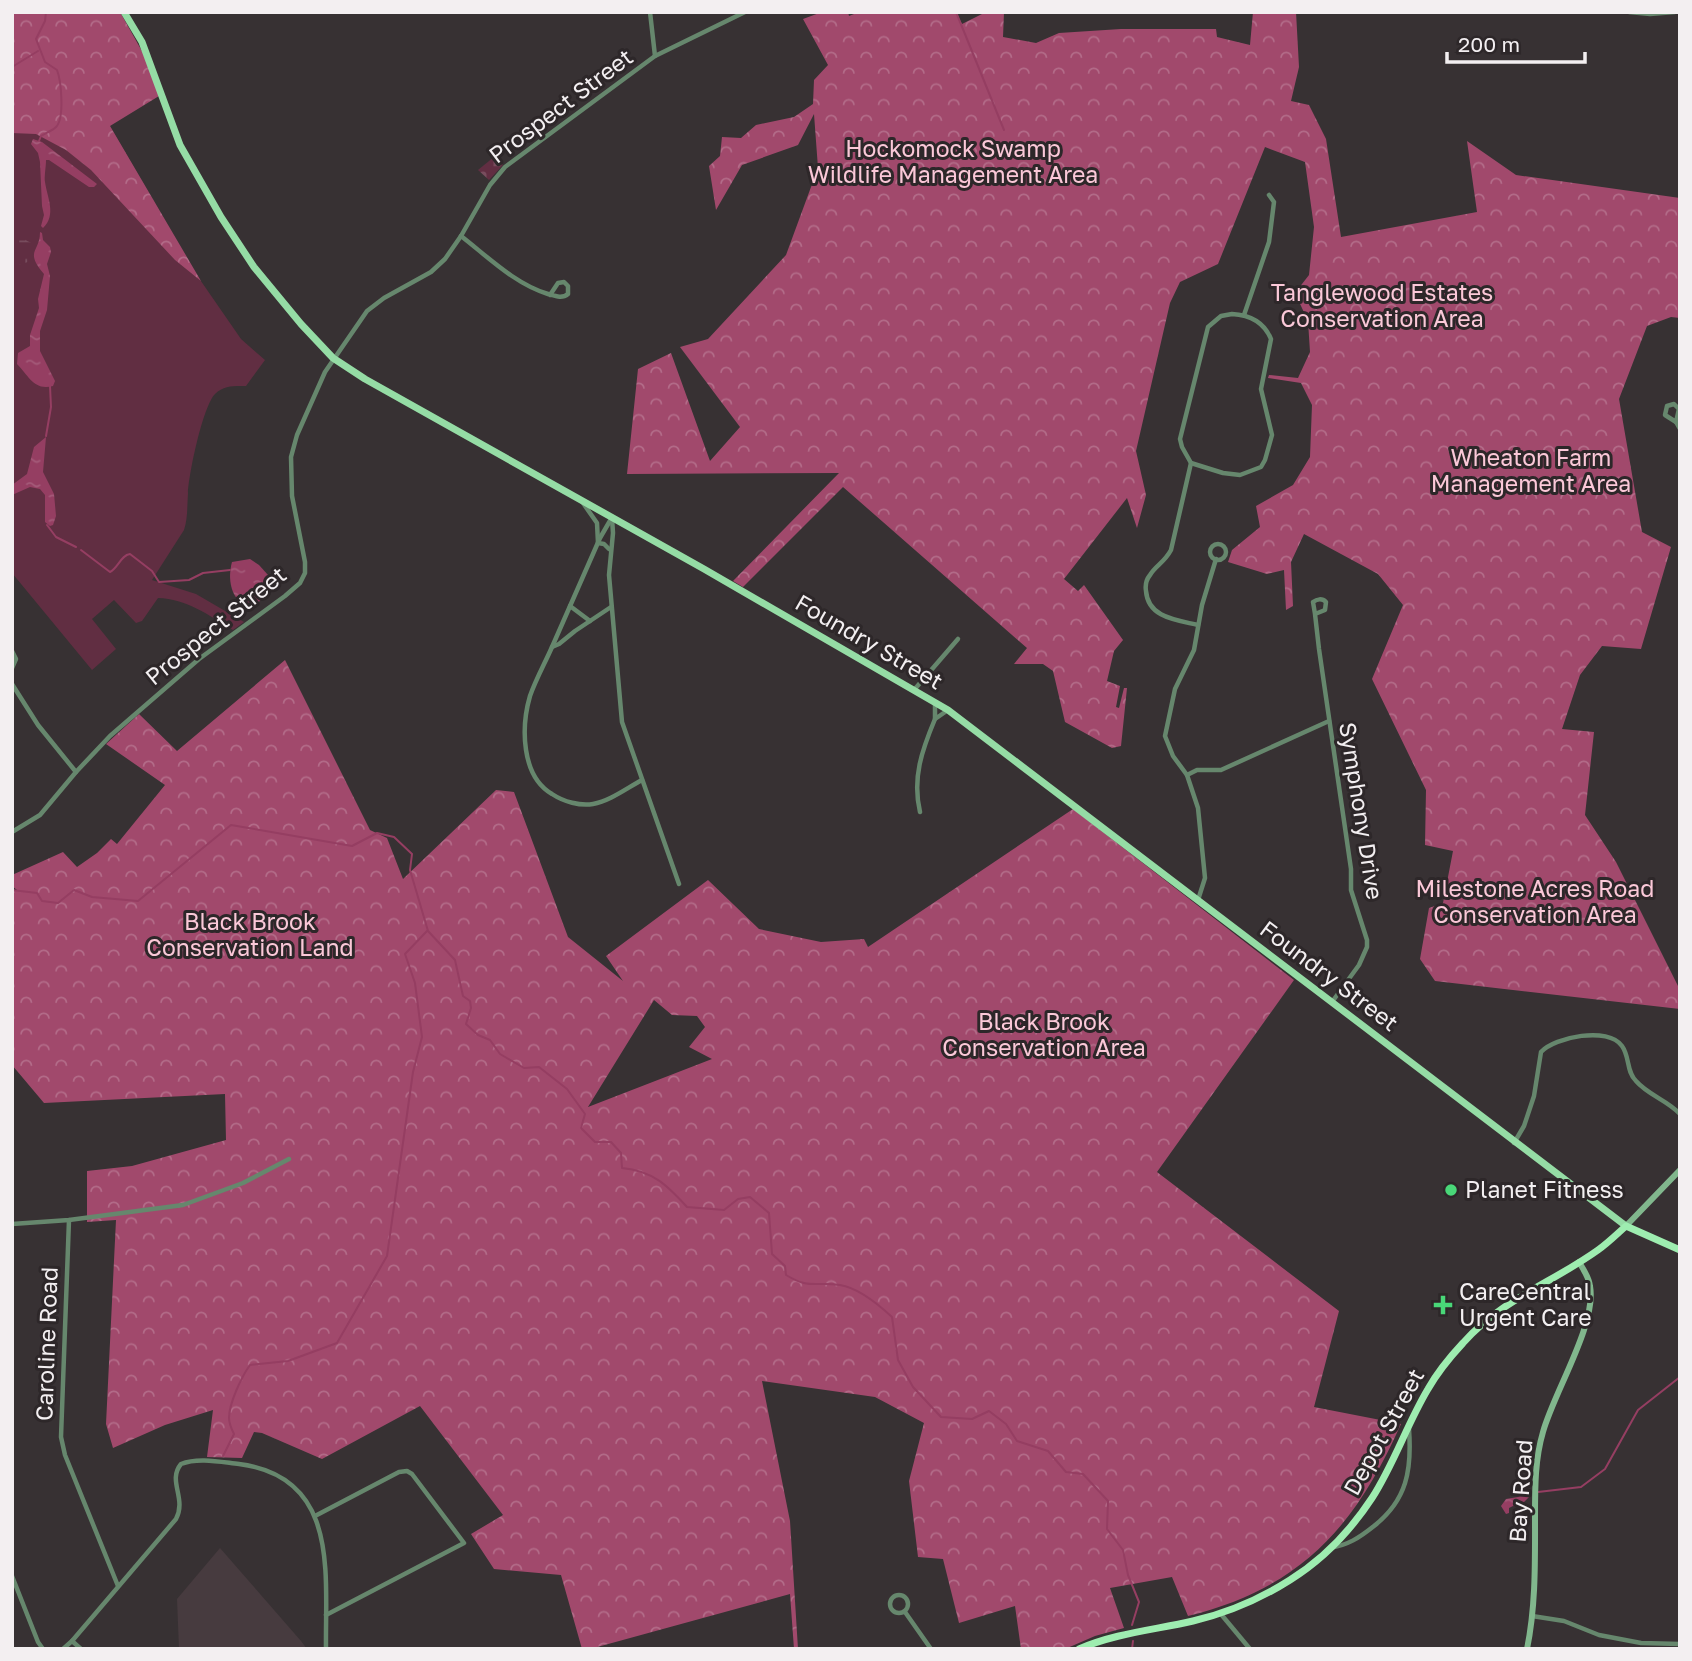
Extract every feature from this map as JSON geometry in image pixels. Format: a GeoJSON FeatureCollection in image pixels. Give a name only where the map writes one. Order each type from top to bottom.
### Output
{"type":"FeatureCollection","features":[{"type":"Feature","properties":{"kind":"highway","name":"Foundry Street"},"geometry":{"type":"LineString","coordinates":[[1626,1226],[1680,1250]]}},
{"type":"Feature","properties":{"kind":"highway","name":"Depot Street"},"geometry":{"type":"LineString","coordinates":[[1079,1649],[1118,1635],[1188,1622],[1242,1606],[1273,1591],[1302,1572],[1351,1526],[1372,1498],[1439,1372],[1482,1324],[1529,1289],[1601,1248],[1626,1226]]}},
{"type":"Feature","properties":{"kind":"main road","name":"Foundry Street"},"geometry":{"type":"LineString","coordinates":[[124,12],[142,42],[180,145],[221,217],[254,267],[333,358],[365,379],[948,710],[1626,1226]]}},
{"type":"Feature","properties":{"kind":"main road"},"geometry":{"type":"LineString","coordinates":[[1626,1226],[1680,1170]]}},
{"type":"Feature","properties":{"kind":"main road","name":"Bay Road"},"geometry":{"type":"LineString","coordinates":[[1527,1649],[1532,1616],[1537,1455],[1547,1419],[1578,1344],[1590,1302],[1590,1286],[1579,1262]]}},
{"type":"Feature","properties":{"kind":"street"},"geometry":{"type":"LineString","coordinates":[[650,12],[655,56]]}},
{"type":"Feature","properties":{"kind":"street","name":"Prospect Street"},"geometry":{"type":"LineString","coordinates":[[12,832],[40,814],[110,736],[199,659],[300,583],[305,562],[292,496],[291,457],[300,427],[333,358],[367,311],[384,298],[431,272],[449,254],[490,184],[505,167],[655,56],[745,12]]}},
{"type":"Feature","properties":{"kind":"street"},"geometry":{"type":"LineString","coordinates":[[1629,12],[1675,12]]}},
{"type":"Feature","properties":{"kind":"street"},"geometry":{"type":"LineString","coordinates":[[1244,315],[1269,242],[1274,202],[1269,194]]}},
{"type":"Feature","properties":{"kind":"street"},"geometry":{"type":"LineString","coordinates":[[461,236],[521,282],[550,295]]}},
{"type":"Feature","properties":{"kind":"street"},"geometry":{"type":"LineString","coordinates":[[1191,463],[1223,473],[1240,475],[1261,467],[1265,460],[1272,435],[1261,389],[1271,340],[1260,323],[1244,315],[1221,316],[1208,327],[1180,439],[1191,463],[1171,550],[1165,562],[1149,576],[1145,584],[1149,604],[1156,613],[1198,625]]}},
{"type":"Feature","properties":{"kind":"street"},"geometry":{"type":"LineString","coordinates":[[1676,422],[1680,429]]}},
{"type":"Feature","properties":{"kind":"street"},"geometry":{"type":"LineString","coordinates":[[580,500],[596,520],[598,543]]}},
{"type":"Feature","properties":{"kind":"street"},"geometry":{"type":"LineString","coordinates":[[612,518],[569,606],[530,697],[526,752],[530,768],[546,790],[572,803],[588,804],[604,800],[642,780]]}},
{"type":"Feature","properties":{"kind":"street"},"geometry":{"type":"LineString","coordinates":[[612,518],[613,533],[608,571],[622,722],[679,884]]}},
{"type":"Feature","properties":{"kind":"street"},"geometry":{"type":"LineString","coordinates":[[598,543],[610,549]]}},
{"type":"Feature","properties":{"kind":"street"},"geometry":{"type":"LineString","coordinates":[[1198,900],[1205,877],[1198,808],[1187,775],[1173,756],[1165,736],[1175,689],[1194,650],[1216,559]]}},
{"type":"Feature","properties":{"kind":"street"},"geometry":{"type":"LineString","coordinates":[[569,606],[590,621]]}},
{"type":"Feature","properties":{"kind":"street"},"geometry":{"type":"LineString","coordinates":[[552,647],[559,645],[611,607]]}},
{"type":"Feature","properties":{"kind":"street","name":"Symphony Drive"},"geometry":{"type":"LineString","coordinates":[[1315,614],[1352,869],[1351,890],[1367,940],[1364,956],[1332,1002]]}},
{"type":"Feature","properties":{"kind":"street"},"geometry":{"type":"LineString","coordinates":[[914,690],[958,639]]}},
{"type":"Feature","properties":{"kind":"street"},"geometry":{"type":"LineString","coordinates":[[12,651],[16,659],[12,668]]}},
{"type":"Feature","properties":{"kind":"street"},"geometry":{"type":"LineString","coordinates":[[12,684],[38,724],[76,772]]}},
{"type":"Feature","properties":{"kind":"street"},"geometry":{"type":"LineString","coordinates":[[920,812],[916,795],[918,770],[935,719],[936,702]]}},
{"type":"Feature","properties":{"kind":"street"},"geometry":{"type":"LineString","coordinates":[[935,719],[948,710]]}},
{"type":"Feature","properties":{"kind":"street"},"geometry":{"type":"LineString","coordinates":[[1187,775],[1197,770],[1221,770],[1329,720]]}},
{"type":"Feature","properties":{"kind":"street"},"geometry":{"type":"LineString","coordinates":[[1514,1143],[1524,1126],[1532,1102],[1539,1055],[1547,1046],[1563,1040],[1600,1035],[1612,1037],[1624,1049],[1628,1069],[1635,1081],[1680,1114]]}},
{"type":"Feature","properties":{"kind":"street"},"geometry":{"type":"LineString","coordinates":[[12,1224],[69,1220],[183,1205],[243,1183],[289,1160]]}},
{"type":"Feature","properties":{"kind":"street","name":"Caroline Road"},"geometry":{"type":"LineString","coordinates":[[69,1220],[61,1437],[65,1455],[118,1586]]}},
{"type":"Feature","properties":{"kind":"street"},"geometry":{"type":"LineString","coordinates":[[1329,1548],[1346,1545],[1359,1538],[1398,1503],[1406,1479],[1409,1426]]}},
{"type":"Feature","properties":{"kind":"street"},"geometry":{"type":"LineString","coordinates":[[63,1649],[178,1516],[181,1506],[176,1482],[177,1467],[184,1462],[193,1461],[263,1469],[291,1486],[315,1516],[324,1545],[326,1649]]}},
{"type":"Feature","properties":{"kind":"street"},"geometry":{"type":"LineString","coordinates":[[315,1516],[399,1472],[407,1471],[464,1543],[326,1615]]}},
{"type":"Feature","properties":{"kind":"street"},"geometry":{"type":"LineString","coordinates":[[12,1576],[43,1649]]}},
{"type":"Feature","properties":{"kind":"street"},"geometry":{"type":"LineString","coordinates":[[899,1595],[907,1600],[908,1607],[905,1612],[890,1608],[892,1597],[899,1595]]}},
{"type":"Feature","properties":{"kind":"street"},"geometry":{"type":"LineString","coordinates":[[905,1612],[931,1649]]}},
{"type":"Feature","properties":{"kind":"street"},"geometry":{"type":"LineString","coordinates":[[1220,1613],[1250,1649]]}},
{"type":"Feature","properties":{"kind":"street"},"geometry":{"type":"LineString","coordinates":[[1532,1616],[1564,1620],[1599,1634],[1641,1643],[1680,1644]]}},
{"type":"Feature","properties":{"kind":"street"},"geometry":{"type":"LineString","coordinates":[[72,1641],[81,1649]]}},
{"type":"Feature","properties":{"kind":"shaded area"},"geometry":{"type":"Polygon","coordinates":[[[220,1548],[307,1649],[179,1649],[177,1599],[220,1548]]]}},
{"type":"Feature","properties":{"kind":"green space"},"geometry":{"type":"Polygon","coordinates":[[[12,12],[120,12],[110,126],[194,271],[241,339],[265,360],[246,386],[222,389],[210,401],[194,456],[184,530],[152,580],[196,594],[244,622],[233,630],[188,605],[158,598],[142,621],[136,623],[114,600],[92,619],[116,649],[92,670],[12,573],[12,12]]]}},
{"type":"Feature","properties":{"kind":"green space"},"geometry":{"type":"Polygon","coordinates":[[[12,12],[120,12],[143,53],[159,96],[110,126],[201,281],[175,260],[91,170],[66,150],[36,134],[12,133],[12,12]]]}},
{"type":"Feature","properties":{"kind":"green space"},"geometry":{"type":"Polygon","coordinates":[[[822,12],[848,12],[849,16],[859,12],[956,12],[962,24],[986,12],[1004,12],[1003,37],[1036,43],[1059,33],[1121,29],[1216,29],[1217,37],[1250,45],[1253,12],[1296,12],[1299,67],[1291,101],[1309,105],[1326,139],[1341,237],[1477,212],[1467,141],[1516,175],[1680,198],[1680,318],[1671,317],[1647,326],[1619,399],[1642,532],[1671,547],[1641,649],[1602,646],[1580,675],[1562,729],[1594,732],[1585,815],[1616,862],[1680,990],[1680,1009],[1435,981],[1420,959],[1429,908],[1443,903],[1453,851],[1425,845],[1426,790],[1372,679],[1403,605],[1378,574],[1304,534],[1291,562],[1293,606],[1286,610],[1284,570],[1267,574],[1228,562],[1232,550],[1260,527],[1256,506],[1293,485],[1310,457],[1312,405],[1301,383],[1268,378],[1269,375],[1298,378],[1310,352],[1308,321],[1295,293],[1309,275],[1314,227],[1305,162],[1265,147],[1218,264],[1180,282],[1170,303],[1136,451],[1146,495],[1137,528],[1127,498],[1064,579],[1078,591],[1084,585],[1123,640],[1114,651],[1107,681],[1120,686],[1116,707],[1119,708],[1124,688],[1127,688],[1121,746],[1112,748],[1065,722],[1053,671],[1043,664],[1014,664],[1027,648],[843,487],[743,587],[733,581],[839,473],[627,474],[638,369],[671,353],[710,461],[740,427],[680,347],[708,339],[786,255],[818,168],[814,114],[798,145],[742,165],[716,210],[709,166],[720,156],[722,137],[741,138],[756,125],[794,117],[813,104],[814,80],[828,65],[803,19],[822,12]]]}},
{"type":"Feature","properties":{"kind":"green space"},"geometry":{"type":"Polygon","coordinates":[[[494,157],[503,165],[489,180],[478,170],[494,157]]]}},
{"type":"Feature","properties":{"kind":"green space"},"geometry":{"type":"Polygon","coordinates":[[[12,233],[37,246],[31,261],[15,266],[18,249],[12,241],[12,233]]]}},
{"type":"Feature","properties":{"kind":"green space"},"geometry":{"type":"Polygon","coordinates":[[[285,660],[370,830],[387,838],[403,879],[496,790],[514,792],[568,937],[623,981],[606,956],[708,880],[759,929],[821,942],[864,939],[868,947],[1073,809],[1294,980],[1157,1172],[1339,1311],[1314,1407],[1401,1424],[1364,1494],[1320,1548],[1293,1570],[1262,1589],[1228,1604],[1188,1616],[1172,1577],[1110,1588],[1124,1628],[1095,1636],[1065,1649],[1021,1649],[1015,1606],[959,1623],[943,1559],[918,1557],[909,1481],[924,1423],[875,1397],[762,1381],[790,1521],[798,1649],[794,1649],[790,1594],[582,1649],[561,1575],[494,1569],[471,1534],[503,1515],[420,1406],[322,1459],[254,1432],[242,1458],[207,1457],[213,1410],[165,1425],[113,1448],[106,1424],[116,1220],[87,1222],[87,1171],[132,1166],[226,1140],[225,1094],[44,1103],[12,1065],[12,892],[17,890],[12,886],[12,875],[63,852],[77,867],[111,839],[117,844],[165,785],[106,744],[139,714],[177,751],[285,660]],[[654,1000],[588,1107],[712,1059],[689,1047],[705,1027],[697,1016],[672,1015],[654,1000]]]}},
{"type":"Feature","properties":{"kind":"water"},"geometry":{"type":"Polygon","coordinates":[[[33,139],[42,142],[97,184],[89,187],[46,160],[45,180],[50,217],[43,228],[40,162],[38,153],[31,144],[33,139]]]}},
{"type":"Feature","properties":{"kind":"water"},"geometry":{"type":"Polygon","coordinates":[[[40,232],[51,252],[47,264],[50,276],[47,310],[40,331],[40,351],[55,381],[53,386],[46,387],[32,381],[17,364],[18,353],[30,346],[30,335],[39,308],[38,299],[44,274],[35,260],[34,252],[40,232]]]}},
{"type":"Feature","properties":{"kind":"water"},"geometry":{"type":"Polygon","coordinates":[[[46,437],[43,472],[54,494],[56,516],[50,526],[45,522],[45,495],[40,489],[30,487],[12,495],[12,485],[27,474],[34,447],[46,437]]]}},
{"type":"Feature","properties":{"kind":"water"},"geometry":{"type":"Polygon","coordinates":[[[250,559],[277,585],[252,608],[235,596],[230,576],[232,562],[250,559]]]}},
{"type":"Feature","properties":{"kind":"water"},"geometry":{"type":"Polygon","coordinates":[[[1528,1492],[1530,1496],[1519,1507],[1509,1508],[1509,1513],[1506,1514],[1501,1506],[1506,1499],[1528,1492]]]}},
{"type":"Feature","properties":{"kind":"waterway"},"geometry":{"type":"LineString","coordinates":[[39,141],[41,136],[56,127],[61,116],[61,90],[57,70],[45,62],[36,39],[45,21],[46,12]]}},
{"type":"Feature","properties":{"kind":"waterway"},"geometry":{"type":"LineString","coordinates":[[956,12],[1004,130]]}},
{"type":"Feature","properties":{"kind":"waterway"},"geometry":{"type":"LineString","coordinates":[[12,67],[38,51]]}},
{"type":"Feature","properties":{"kind":"waterway"},"geometry":{"type":"LineString","coordinates":[[46,436],[51,407],[50,386]]}},
{"type":"Feature","properties":{"kind":"waterway"},"geometry":{"type":"LineString","coordinates":[[47,525],[56,537],[76,547]]}},
{"type":"Feature","properties":{"kind":"waterway"},"geometry":{"type":"LineString","coordinates":[[81,550],[110,572],[130,554],[152,571],[159,582],[189,580],[203,573],[230,570]]}},
{"type":"Feature","properties":{"kind":"waterway"},"geometry":{"type":"LineString","coordinates":[[12,890],[37,893],[42,901],[58,903],[74,890],[92,897],[138,901],[231,825],[352,846],[377,833],[394,837],[412,854],[410,870],[428,931],[455,960],[463,996],[470,1001],[471,1008],[466,1024],[478,1035],[490,1040],[500,1054],[524,1068],[539,1067],[567,1089],[585,1114],[581,1128],[595,1142],[611,1142],[621,1153],[622,1168],[642,1172],[659,1180],[687,1207],[724,1210],[738,1199],[750,1197],[769,1213],[772,1254],[785,1266],[786,1275],[807,1284],[832,1284],[854,1289],[892,1317],[898,1360],[913,1387],[941,1417],[972,1419],[989,1411],[1006,1424],[1017,1441],[1048,1451],[1066,1472],[1083,1474],[1108,1501],[1107,1529],[1123,1550],[1128,1575],[1139,1602],[1132,1625]]}},
{"type":"Feature","properties":{"kind":"waterway"},"geometry":{"type":"LineString","coordinates":[[223,1456],[234,1434],[229,1420],[231,1405],[250,1365],[288,1361],[337,1343],[387,1256],[413,1072],[422,1037],[415,983],[405,954],[427,931]]}},
{"type":"Feature","properties":{"kind":"waterway"},"geometry":{"type":"LineString","coordinates":[[1538,1492],[1581,1487],[1605,1469],[1638,1410],[1680,1377]]}},
{"type":"Feature","properties":{"kind":"waterway"},"geometry":{"type":"LineString","coordinates":[[1132,1649],[1133,1641]]}},
{"type":"Feature","properties":{"kind":"place","name":"Planet Fitness"},"geometry":{"type":"Point","coordinates":[1451,1190]}},
{"type":"Feature","properties":{"kind":"place","name":"CareCentral Urgent Care"},"geometry":{"type":"Point","coordinates":[1443,1305]}},
{"type":"Feature","properties":{"kind":"park label","name":"Hockomock Swamp Wildlife Management Area"},"geometry":{"type":"Point","coordinates":[953,162]}},
{"type":"Feature","properties":{"kind":"park label","name":"Tanglewood Estates Conservation Area"},"geometry":{"type":"Point","coordinates":[1382,306]}},
{"type":"Feature","properties":{"kind":"park label","name":"Wheaton Farm Management Area"},"geometry":{"type":"Point","coordinates":[1531,471]}},
{"type":"Feature","properties":{"kind":"park label","name":"Milestone Acres Road Conservation Area"},"geometry":{"type":"Point","coordinates":[1535,902]}},
{"type":"Feature","properties":{"kind":"park label","name":"Black Brook Conservation Land"},"geometry":{"type":"Point","coordinates":[250,935]}},
{"type":"Feature","properties":{"kind":"park label","name":"Black Brook Conservation Area"},"geometry":{"type":"Point","coordinates":[1044,1035]}}]}
